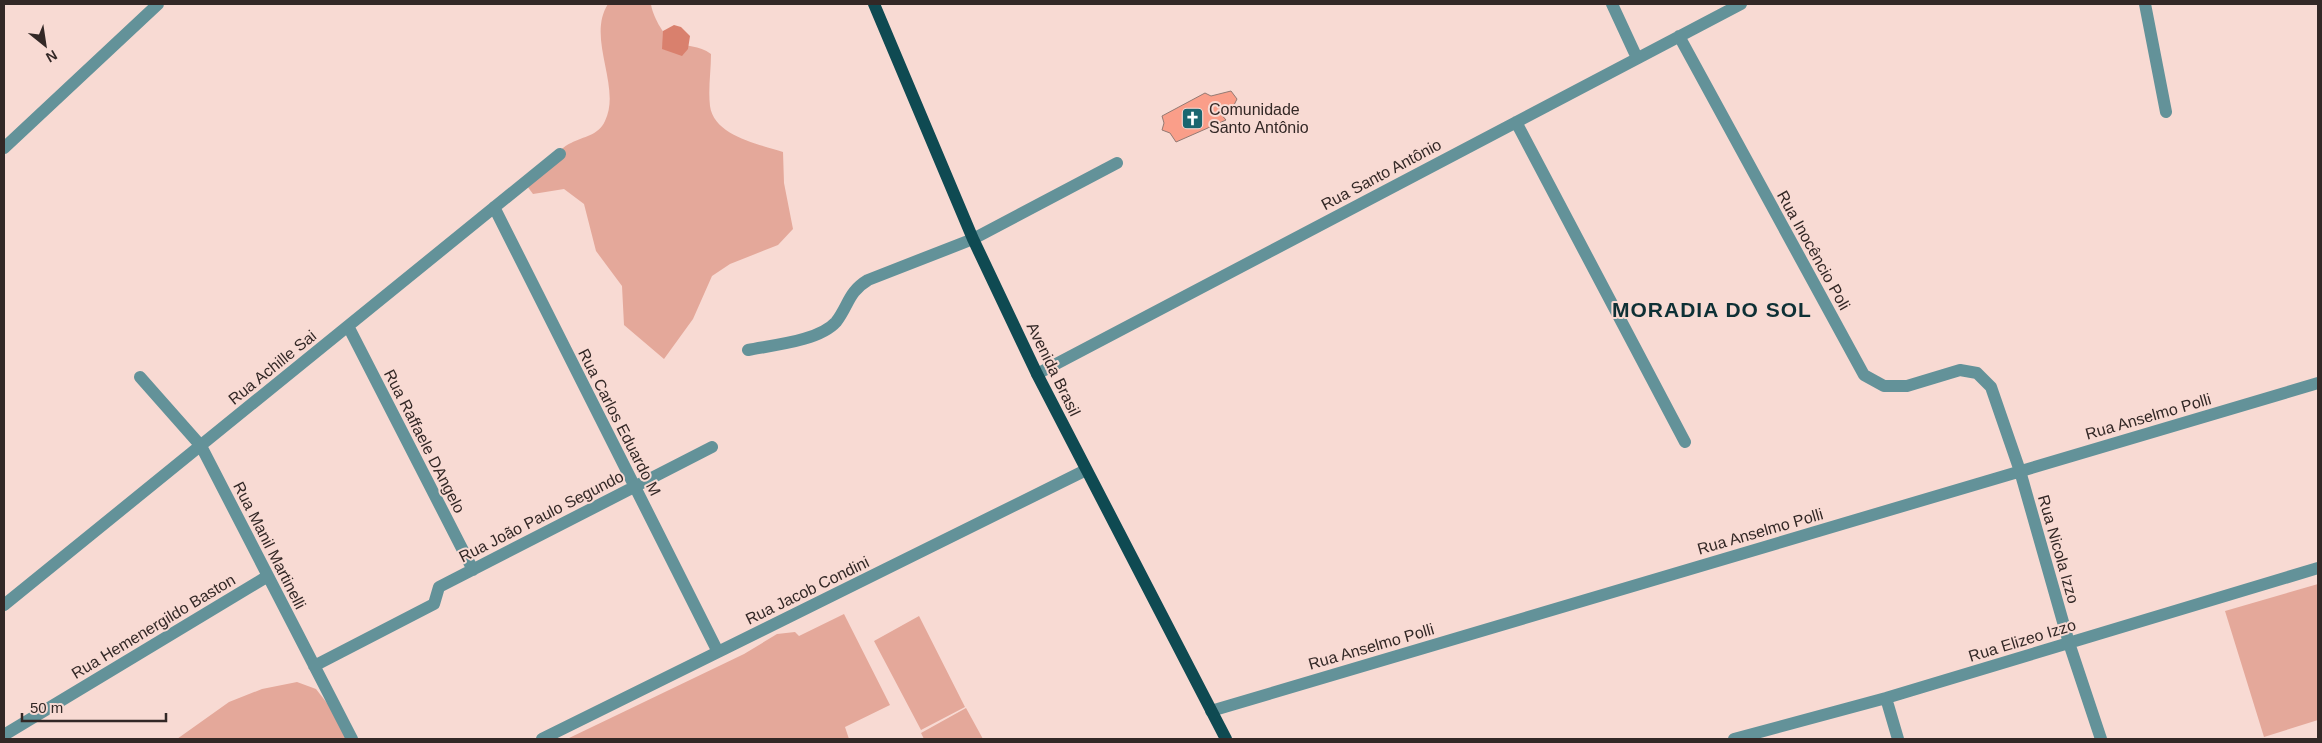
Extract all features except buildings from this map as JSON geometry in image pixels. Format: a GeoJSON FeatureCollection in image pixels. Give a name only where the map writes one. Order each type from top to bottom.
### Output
{"type":"FeatureCollection","features":[{"type":"Feature","properties":{"kind":"main road","name":"Avenida Brasil"},"geometry":{"type":"LineString","coordinates":[[874,4],[973,239],[1037,374],[1226,739]]}},
{"type":"Feature","properties":{"kind":"street"},"geometry":{"type":"LineString","coordinates":[[4,148],[158,4]]}},
{"type":"Feature","properties":{"kind":"street"},"geometry":{"type":"LineString","coordinates":[[1612,4],[1637,58]]}},
{"type":"Feature","properties":{"kind":"street","name":"Rua Santo Antônio"},"geometry":{"type":"LineString","coordinates":[[1037,374],[1741,4]]}},
{"type":"Feature","properties":{"kind":"street"},"geometry":{"type":"LineString","coordinates":[[2145,4],[2166,112]]}},
{"type":"Feature","properties":{"kind":"street","name":"Rua Inocêncio Poli"},"geometry":{"type":"LineString","coordinates":[[1679,36],[1864,375],[1884,386],[1908,386],[1960,370],[1978,373]]}},
{"type":"Feature","properties":{"kind":"street"},"geometry":{"type":"LineString","coordinates":[[1516,122],[1685,442]]}},
{"type":"Feature","properties":{"kind":"street","name":"Rua Achille Sai"},"geometry":{"type":"LineString","coordinates":[[4,605],[560,154]]}},
{"type":"Feature","properties":{"kind":"street"},"geometry":{"type":"LineString","coordinates":[[748,350],[818,335],[834,324],[856,287],[868,280],[973,239],[1117,163]]}},
{"type":"Feature","properties":{"kind":"street","name":"Rua Carlos Eduardo M"},"geometry":{"type":"LineString","coordinates":[[494,207],[718,652]]}},
{"type":"Feature","properties":{"kind":"street","name":"Rua Raffaele DAngelo"},"geometry":{"type":"LineString","coordinates":[[348,326],[473,570]]}},
{"type":"Feature","properties":{"kind":"street","name":"Rua Nicola Izzo"},"geometry":{"type":"LineString","coordinates":[[1978,373],[1991,387],[2020,471],[2069,644],[2101,739]]}},
{"type":"Feature","properties":{"kind":"street","name":"Rua Manil Martinelli"},"geometry":{"type":"LineString","coordinates":[[140,377],[200,446],[352,739]]}},
{"type":"Feature","properties":{"kind":"street","name":"Rua Anselmo Polli"},"geometry":{"type":"LineString","coordinates":[[1211,710],[2318,383]]}},
{"type":"Feature","properties":{"kind":"street","name":"Rua João Paulo Segundo"},"geometry":{"type":"LineString","coordinates":[[314,666],[434,604],[439,588],[712,447]]}},
{"type":"Feature","properties":{"kind":"street","name":"Rua Jacob Condini"},"geometry":{"type":"LineString","coordinates":[[542,739],[1086,470]]}},
{"type":"Feature","properties":{"kind":"street","name":"Rua Elizeo Izzo"},"geometry":{"type":"LineString","coordinates":[[1734,739],[1886,698],[2318,568]]}},
{"type":"Feature","properties":{"kind":"street","name":"Rua Hemenergildo Baston"},"geometry":{"type":"LineString","coordinates":[[4,735],[268,576]]}},
{"type":"Feature","properties":{"kind":"street"},"geometry":{"type":"LineString","coordinates":[[1886,698],[1898,739]]}},
{"type":"Feature","properties":{"kind":"shaded area"},"geometry":{"type":"Polygon","coordinates":[[[608,4],[651,4],[653,13],[665,35],[673,41],[702,49],[711,54],[709,100],[713,116],[729,132],[750,142],[783,152],[784,183],[793,229],[778,245],[730,264],[712,276],[693,319],[664,359],[624,325],[622,286],[596,251],[584,204],[564,189],[533,194],[527,186],[548,162],[566,146],[595,133],[605,121],[609,108],[610,93],[601,32],[602,17],[608,4]]]}},
{"type":"Feature","properties":{"kind":"shaded area"},"geometry":{"type":"Polygon","coordinates":[[[674,25],[681,27],[690,36],[688,49],[682,56],[662,49],[663,31],[674,25]]]}},
{"type":"Feature","properties":{"kind":"shaded area"},"geometry":{"type":"Polygon","coordinates":[[[2318,584],[2318,720],[2264,737],[2225,611],[2318,584]]]}},
{"type":"Feature","properties":{"kind":"shaded area"},"geometry":{"type":"Polygon","coordinates":[[[844,614],[890,705],[845,727],[849,739],[567,739],[744,654],[777,634],[795,632],[799,636],[844,614]]]}},
{"type":"Feature","properties":{"kind":"shaded area"},"geometry":{"type":"Polygon","coordinates":[[[919,616],[965,707],[921,730],[874,641],[919,616]]]}},
{"type":"Feature","properties":{"kind":"shaded area"},"geometry":{"type":"Polygon","coordinates":[[[297,682],[316,689],[341,721],[350,739],[177,739],[229,702],[262,689],[297,682]]]}},
{"type":"Feature","properties":{"kind":"shaded area"},"geometry":{"type":"Polygon","coordinates":[[[966,708],[983,739],[924,739],[921,733],[966,708]]]}},
{"type":"Feature","properties":{"kind":"place","name":"Comunidade Santo Antônio"},"geometry":{"type":"Point","coordinates":[1193,118]}},
{"type":"Feature","properties":{"kind":"district","name":"MORADIA DO SOL"},"geometry":{"type":"Point","coordinates":[1712,310]}}]}
